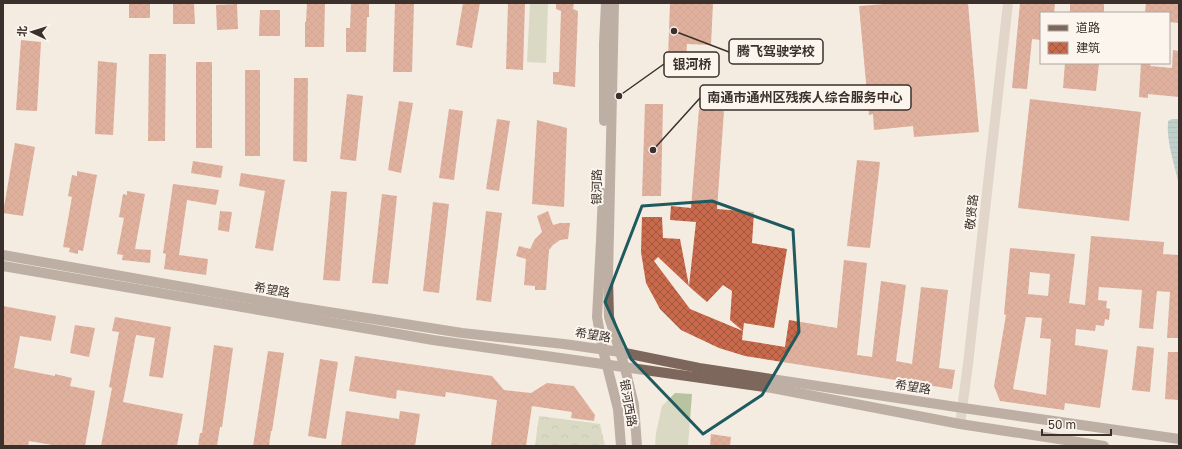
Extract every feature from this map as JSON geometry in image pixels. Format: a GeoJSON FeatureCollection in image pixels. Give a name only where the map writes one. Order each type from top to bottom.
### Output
{"type":"FeatureCollection","features":[{"type":"Feature","properties":{"kind":"main road","name":"银河路"},"geometry":{"type":"LineString","coordinates":[[606,3],[601,240],[597,317],[607,365]]}},
{"type":"Feature","properties":{"kind":"main road","name":"银河路"},"geometry":{"type":"LineString","coordinates":[[614,3],[608,278],[609,317],[626,368]]}},
{"type":"Feature","properties":{"kind":"main road","name":"希望路"},"geometry":{"type":"LineString","coordinates":[[3,255],[313,310],[462,333],[564,344],[620,352],[699,368],[1179,439]]}},
{"type":"Feature","properties":{"kind":"main road","name":"希望路"},"geometry":{"type":"LineString","coordinates":[[3,266],[433,340],[772,388],[960,424],[1104,446]]}},
{"type":"Feature","properties":{"kind":"main road","name":"银河西路"},"geometry":{"type":"LineString","coordinates":[[607,365],[618,409],[621,446]]}},
{"type":"Feature","properties":{"kind":"main road","name":"银河西路"},"geometry":{"type":"LineString","coordinates":[[626,368],[634,404],[637,446]]}},
{"type":"Feature","properties":{"kind":"street","name":"敬贤路"},"geometry":{"type":"LineString","coordinates":[[960,424],[1008,3]]}},
{"type":"Feature","properties":{"kind":"highlighted area"},"geometry":{"type":"Polygon","coordinates":[[[712,201],[793,230],[799,332],[762,395],[703,434],[631,359],[605,302],[642,206],[712,201]]]}},
{"type":"Feature","properties":{"kind":"green space"},"geometry":{"type":"Polygon","coordinates":[[[530,3],[548,3],[546,63],[527,62],[530,3]]]}},
{"type":"Feature","properties":{"kind":"green space"},"geometry":{"type":"Polygon","coordinates":[[[675,393],[692,394],[688,446],[655,446],[656,433],[662,406],[675,393]]]}},
{"type":"Feature","properties":{"kind":"green space"},"geometry":{"type":"Polygon","coordinates":[[[539,416],[600,424],[605,446],[535,446],[539,416]]]}},
{"type":"Feature","properties":{"kind":"water"},"geometry":{"type":"Polygon","coordinates":[[[1172,119],[1179,119],[1179,186],[1168,137],[1168,121],[1172,119]]]}},
{"type":"Feature","properties":{"kind":"building"},"geometry":{"type":"Polygon","coordinates":[[[129,3],[150,3],[150,18],[129,18],[129,3]]]}},
{"type":"Feature","properties":{"kind":"building"},"geometry":{"type":"Polygon","coordinates":[[[173,3],[194,3],[195,24],[173,24],[173,3]]]}},
{"type":"Feature","properties":{"kind":"building"},"geometry":{"type":"Polygon","coordinates":[[[307,3],[325,3],[324,47],[305,47],[307,3]]]}},
{"type":"Feature","properties":{"kind":"building"},"geometry":{"type":"Polygon","coordinates":[[[351,3],[369,3],[366,52],[346,52],[346,28],[350,28],[351,3]]]}},
{"type":"Feature","properties":{"kind":"building"},"geometry":{"type":"Polygon","coordinates":[[[395,3],[414,3],[412,72],[393,72],[395,3]]]}},
{"type":"Feature","properties":{"kind":"building"},"geometry":{"type":"Polygon","coordinates":[[[463,3],[480,3],[472,48],[456,45],[463,3]]]}},
{"type":"Feature","properties":{"kind":"building"},"geometry":{"type":"Polygon","coordinates":[[[508,3],[525,3],[523,70],[506,69],[508,3]]]}},
{"type":"Feature","properties":{"kind":"building"},"geometry":{"type":"Polygon","coordinates":[[[556,3],[574,3],[573,9],[578,11],[575,87],[553,84],[553,72],[559,72],[561,11],[556,9],[556,3]]]}},
{"type":"Feature","properties":{"kind":"building"},"geometry":{"type":"Polygon","coordinates":[[[670,3],[713,3],[711,45],[687,44],[686,59],[668,58],[670,3]]]}},
{"type":"Feature","properties":{"kind":"building"},"geometry":{"type":"Polygon","coordinates":[[[897,3],[968,3],[979,132],[914,137],[913,126],[874,130],[873,114],[869,115],[859,6],[897,3]]]}},
{"type":"Feature","properties":{"kind":"building"},"geometry":{"type":"Polygon","coordinates":[[[1020,3],[1055,3],[1054,12],[1040,12],[1040,40],[1032,39],[1027,89],[1012,88],[1020,3]]]}},
{"type":"Feature","properties":{"kind":"building"},"geometry":{"type":"Polygon","coordinates":[[[1070,3],[1104,3],[1104,12],[1070,12],[1070,3]]]}},
{"type":"Feature","properties":{"kind":"building"},"geometry":{"type":"Polygon","coordinates":[[[1146,3],[1179,3],[1179,23],[1170,22],[1170,12],[1145,12],[1146,3]]]}},
{"type":"Feature","properties":{"kind":"building"},"geometry":{"type":"Polygon","coordinates":[[[237,4],[238,29],[217,30],[216,5],[237,4]]]}},
{"type":"Feature","properties":{"kind":"building"},"geometry":{"type":"Polygon","coordinates":[[[260,10],[280,10],[280,36],[259,36],[260,10]]]}},
{"type":"Feature","properties":{"kind":"building"},"geometry":{"type":"Polygon","coordinates":[[[21,40],[41,42],[37,111],[16,110],[21,40]]]}},
{"type":"Feature","properties":{"kind":"building"},"geometry":{"type":"Polygon","coordinates":[[[1173,50],[1179,51],[1179,97],[1148,94],[1148,98],[1139,97],[1141,64],[1151,64],[1150,66],[1172,68],[1173,50]]]}},
{"type":"Feature","properties":{"kind":"building"},"geometry":{"type":"Polygon","coordinates":[[[149,54],[166,54],[165,141],[148,141],[149,54]]]}},
{"type":"Feature","properties":{"kind":"building"},"geometry":{"type":"Polygon","coordinates":[[[98,61],[117,63],[113,135],[95,134],[98,61]]]}},
{"type":"Feature","properties":{"kind":"building"},"geometry":{"type":"Polygon","coordinates":[[[196,62],[212,62],[212,148],[196,148],[196,62]]]}},
{"type":"Feature","properties":{"kind":"building"},"geometry":{"type":"Polygon","coordinates":[[[1065,64],[1099,64],[1096,91],[1063,88],[1065,64]]]}},
{"type":"Feature","properties":{"kind":"building"},"geometry":{"type":"Polygon","coordinates":[[[245,70],[260,70],[260,156],[245,156],[245,70]]]}},
{"type":"Feature","properties":{"kind":"building"},"geometry":{"type":"Polygon","coordinates":[[[294,78],[308,78],[307,162],[293,161],[294,78]]]}},
{"type":"Feature","properties":{"kind":"building"},"geometry":{"type":"Polygon","coordinates":[[[347,94],[363,96],[356,161],[340,159],[347,94]]]}},
{"type":"Feature","properties":{"kind":"building"},"geometry":{"type":"Polygon","coordinates":[[[1030,99],[1141,112],[1129,221],[1018,208],[1030,99]]]}},
{"type":"Feature","properties":{"kind":"building"},"geometry":{"type":"Polygon","coordinates":[[[399,101],[413,103],[401,173],[388,170],[399,101]]]}},
{"type":"Feature","properties":{"kind":"building"},"geometry":{"type":"Polygon","coordinates":[[[645,104],[663,104],[661,196],[642,196],[645,104]]]}},
{"type":"Feature","properties":{"kind":"building"},"geometry":{"type":"Polygon","coordinates":[[[449,109],[463,111],[454,180],[439,178],[449,109]]]}},
{"type":"Feature","properties":{"kind":"building"},"geometry":{"type":"Polygon","coordinates":[[[699,109],[724,111],[717,209],[754,212],[752,243],[787,249],[774,328],[744,323],[742,340],[785,347],[789,320],[837,328],[844,260],[867,263],[857,355],[872,357],[881,281],[906,285],[896,361],[912,364],[921,287],[948,290],[939,368],[955,370],[952,389],[745,356],[719,348],[681,330],[660,309],[646,283],[641,252],[642,217],[662,217],[663,238],[680,239],[689,286],[696,222],[670,220],[671,206],[691,208],[699,109]],[[658,257],[654,261],[690,309],[743,331],[730,320],[732,291],[723,285],[707,302],[658,257]]]}},
{"type":"Feature","properties":{"kind":"building"},"geometry":{"type":"Polygon","coordinates":[[[497,119],[510,121],[499,191],[486,189],[497,119]]]}},
{"type":"Feature","properties":{"kind":"building"},"geometry":{"type":"Polygon","coordinates":[[[537,120],[567,128],[564,207],[532,204],[537,120]]]}},
{"type":"Feature","properties":{"kind":"building"},"geometry":{"type":"Polygon","coordinates":[[[15,143],[35,147],[23,216],[3,213],[15,143]]]}},
{"type":"Feature","properties":{"kind":"building"},"geometry":{"type":"Polygon","coordinates":[[[857,160],[880,162],[870,248],[847,246],[857,160]]]}},
{"type":"Feature","properties":{"kind":"building"},"geometry":{"type":"Polygon","coordinates":[[[193,161],[223,166],[221,178],[191,173],[193,161]]]}},
{"type":"Feature","properties":{"kind":"building"},"geometry":{"type":"Polygon","coordinates":[[[77,171],[97,175],[83,251],[78,250],[78,254],[69,252],[70,248],[63,247],[72,197],[68,196],[72,175],[77,176],[77,171]]]}},
{"type":"Feature","properties":{"kind":"building"},"geometry":{"type":"Polygon","coordinates":[[[241,173],[285,180],[273,251],[255,248],[265,191],[239,186],[241,173]]]}},
{"type":"Feature","properties":{"kind":"building"},"geometry":{"type":"Polygon","coordinates":[[[173,184],[219,190],[216,205],[187,200],[179,255],[208,259],[206,275],[164,269],[166,254],[163,253],[173,184]]]}},
{"type":"Feature","properties":{"kind":"building"},"geometry":{"type":"Polygon","coordinates":[[[127,191],[145,194],[135,249],[151,250],[150,263],[122,260],[123,255],[117,254],[124,218],[119,217],[123,194],[127,195],[127,191]]]}},
{"type":"Feature","properties":{"kind":"building"},"geometry":{"type":"Polygon","coordinates":[[[331,191],[347,192],[340,281],[323,280],[331,191]]]}},
{"type":"Feature","properties":{"kind":"building"},"geometry":{"type":"Polygon","coordinates":[[[382,194],[397,196],[388,284],[372,283],[382,194]]]}},
{"type":"Feature","properties":{"kind":"building"},"geometry":{"type":"Polygon","coordinates":[[[433,202],[449,204],[439,293],[423,291],[433,202]]]}},
{"type":"Feature","properties":{"kind":"building"},"geometry":{"type":"Polygon","coordinates":[[[220,211],[232,212],[229,232],[218,230],[220,211]]]}},
{"type":"Feature","properties":{"kind":"building"},"geometry":{"type":"Polygon","coordinates":[[[486,211],[502,213],[491,302],[476,300],[486,211]]]}},
{"type":"Feature","properties":{"kind":"building"},"geometry":{"type":"Polygon","coordinates":[[[548,211],[553,225],[570,223],[568,239],[560,240],[549,250],[546,290],[535,290],[535,286],[524,285],[526,259],[516,256],[519,246],[530,249],[535,239],[542,232],[537,216],[548,211]]]}},
{"type":"Feature","properties":{"kind":"building"},"geometry":{"type":"Polygon","coordinates":[[[1091,236],[1164,242],[1163,254],[1179,255],[1179,338],[1167,338],[1170,292],[1157,291],[1153,329],[1139,328],[1142,290],[1099,287],[1098,300],[1107,301],[1106,308],[1110,309],[1109,320],[1105,319],[1104,326],[1096,325],[1095,331],[1076,329],[1075,345],[1108,350],[1100,408],[1065,403],[1064,410],[1000,401],[994,386],[1006,315],[1004,314],[1010,248],[1075,254],[1069,303],[1085,305],[1091,236]],[[1030,272],[1028,294],[1048,296],[1050,274],[1030,272]],[[1026,317],[1013,389],[1046,395],[1051,339],[1040,338],[1042,318],[1026,317]]]}},
{"type":"Feature","properties":{"kind":"building"},"geometry":{"type":"Polygon","coordinates":[[[3,306],[56,316],[51,341],[20,336],[14,368],[72,378],[70,386],[95,391],[85,446],[58,446],[29,441],[28,446],[3,446],[3,306]]]}},
{"type":"Feature","properties":{"kind":"building"},"geometry":{"type":"Polygon","coordinates":[[[115,317],[171,327],[163,378],[149,376],[155,338],[136,335],[123,402],[183,414],[177,446],[101,446],[112,388],[109,387],[119,332],[112,331],[115,317]]]}},
{"type":"Feature","properties":{"kind":"building"},"geometry":{"type":"Polygon","coordinates":[[[75,325],[95,328],[89,357],[70,353],[75,325]]]}},
{"type":"Feature","properties":{"kind":"building"},"geometry":{"type":"Polygon","coordinates":[[[214,345],[233,348],[222,427],[220,427],[217,446],[198,446],[200,433],[202,433],[214,345]]]}},
{"type":"Feature","properties":{"kind":"building"},"geometry":{"type":"Polygon","coordinates":[[[1137,346],[1154,348],[1150,392],[1132,390],[1137,346]]]}},
{"type":"Feature","properties":{"kind":"building"},"geometry":{"type":"Polygon","coordinates":[[[268,351],[284,353],[272,431],[269,446],[253,446],[268,351]]]}},
{"type":"Feature","properties":{"kind":"building"},"geometry":{"type":"Polygon","coordinates":[[[1168,352],[1179,352],[1179,400],[1165,399],[1168,352]]]}},
{"type":"Feature","properties":{"kind":"building"},"geometry":{"type":"Polygon","coordinates":[[[355,356],[492,376],[504,390],[531,393],[547,383],[574,386],[595,415],[594,421],[571,418],[572,412],[532,406],[526,446],[491,446],[497,400],[446,392],[445,397],[397,390],[396,399],[349,391],[355,356]]]}},
{"type":"Feature","properties":{"kind":"building"},"geometry":{"type":"Polygon","coordinates":[[[320,359],[338,362],[326,439],[308,436],[320,359]]]}},
{"type":"Feature","properties":{"kind":"building"},"geometry":{"type":"Polygon","coordinates":[[[346,411],[399,419],[400,411],[420,414],[415,446],[341,446],[346,411]]]}},
{"type":"Feature","properties":{"kind":"building"},"geometry":{"type":"Polygon","coordinates":[[[711,434],[731,437],[730,446],[710,446],[711,434]]]}},
{"type":"Feature","properties":{"kind":"place","name":"腾飞驾驶学校"},"geometry":{"type":"Point","coordinates":[674,31]}},
{"type":"Feature","properties":{"kind":"place","name":"银河桥"},"geometry":{"type":"Point","coordinates":[619,96]}},
{"type":"Feature","properties":{"kind":"place","name":"南通市通州区残疾人综合服务中心"},"geometry":{"type":"Point","coordinates":[653,150]}}]}
